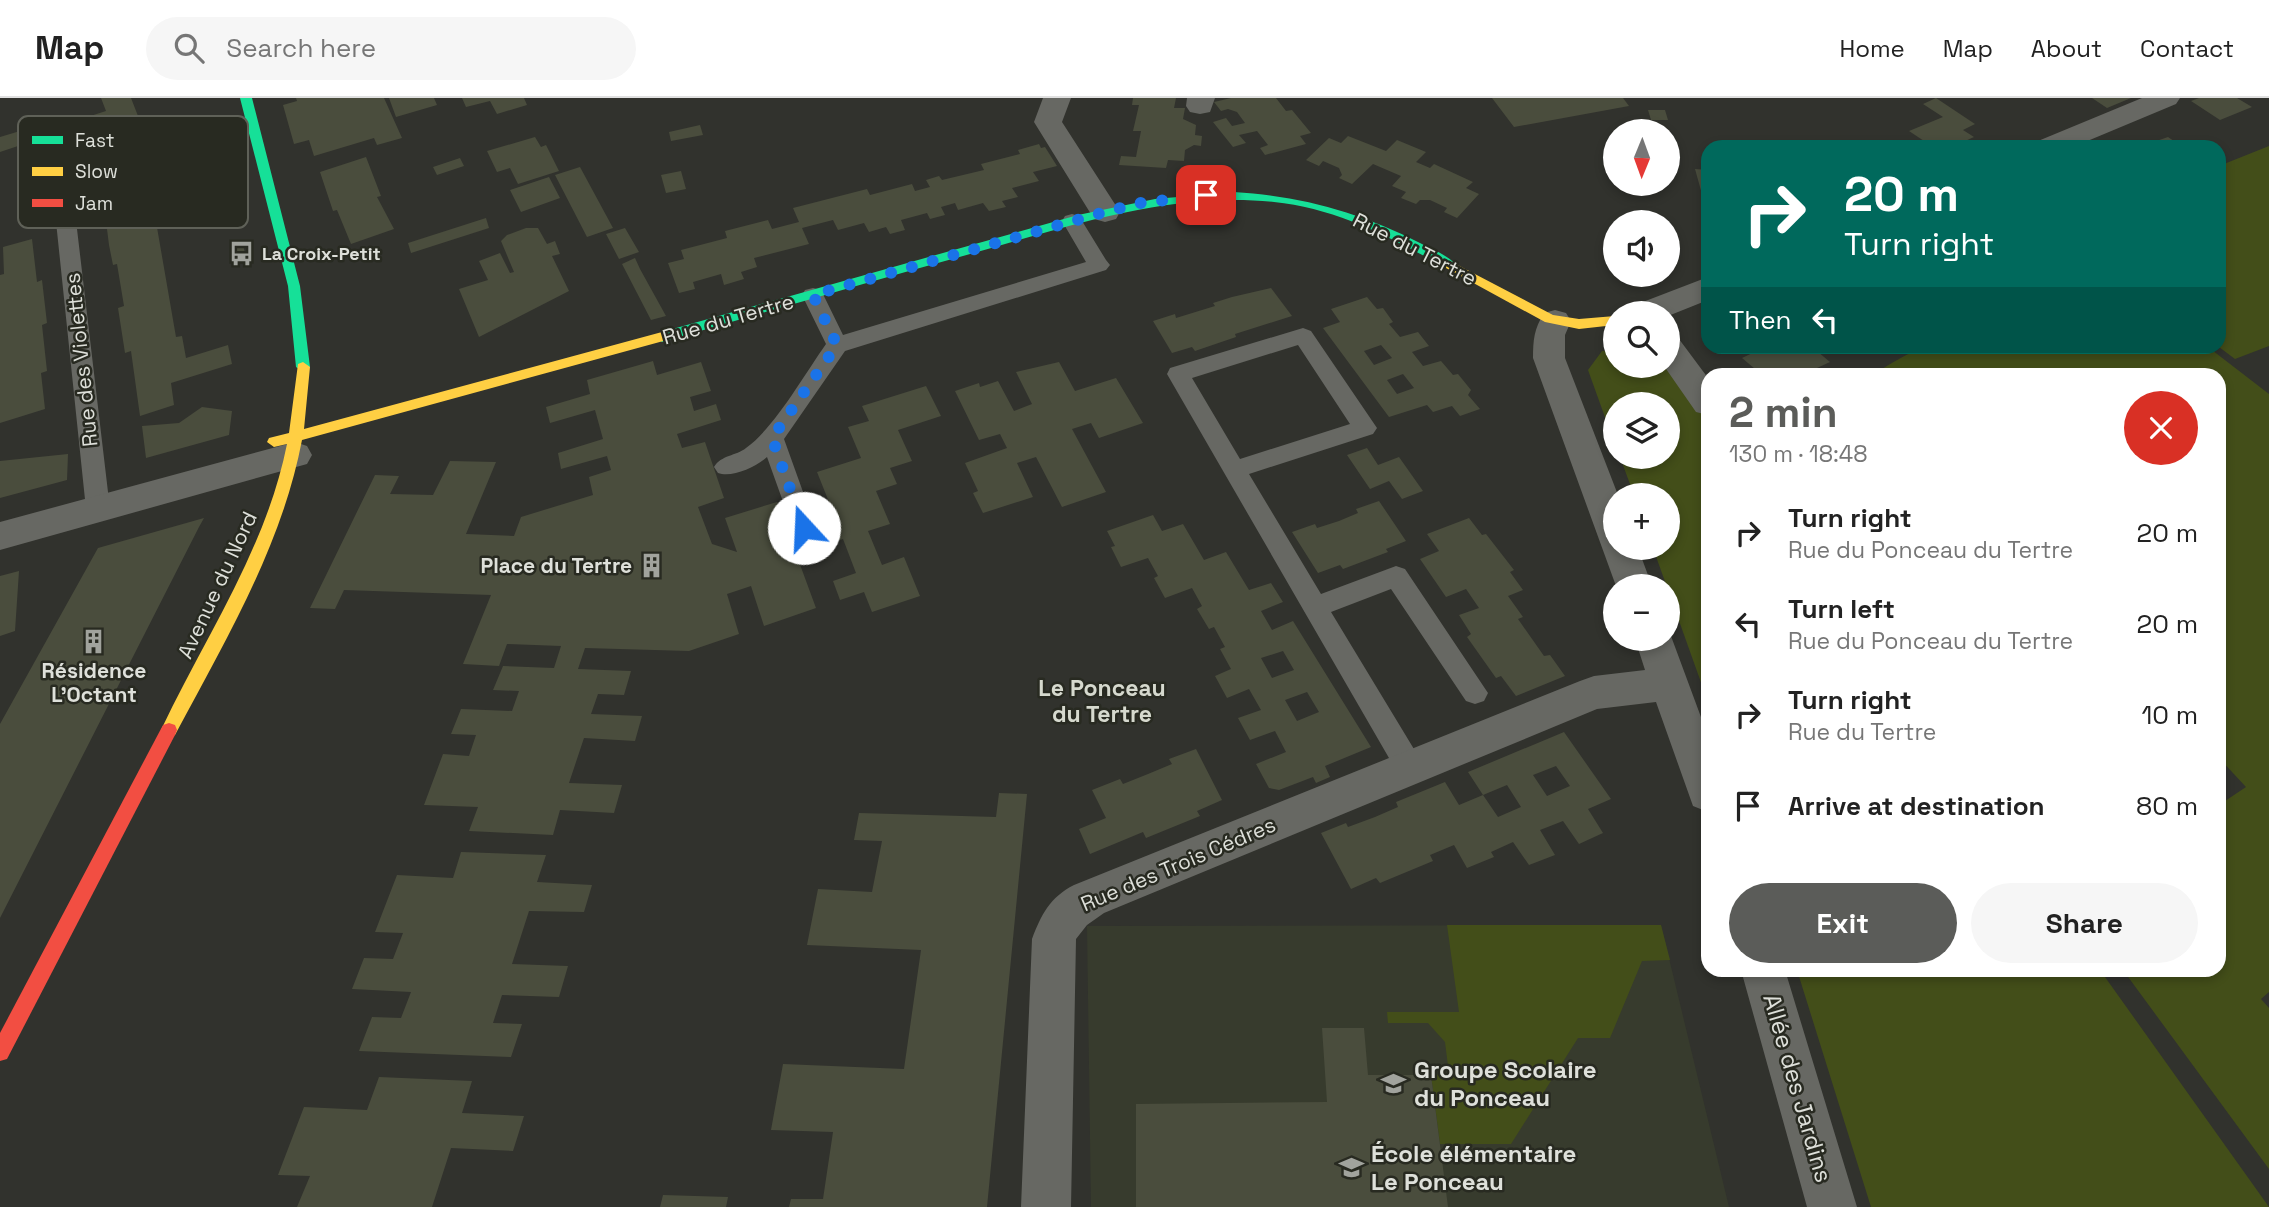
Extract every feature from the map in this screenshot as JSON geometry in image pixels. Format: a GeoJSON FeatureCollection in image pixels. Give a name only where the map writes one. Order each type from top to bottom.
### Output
{"type":"FeatureCollection","features":[{"type":"Feature","properties":{"kind":"street","name":"Avenue du Nord"},"geometry":{"type":"LineString","coordinates":[[0,1052],[241,592],[270,526],[280,454],[304,373],[295,292],[246,98]]}},
{"type":"Feature","properties":{"kind":"street"},"geometry":{"type":"LineString","coordinates":[[1057,98],[1048,122],[1105,212]]}},
{"type":"Feature","properties":{"kind":"street"},"geometry":{"type":"LineString","coordinates":[[2065,140],[2166,98]]}},
{"type":"Feature","properties":{"kind":"street","name":"Rue du Tertre"},"geometry":{"type":"LineString","coordinates":[[280,454],[448,397],[1072,221],[1141,203],[1206,195],[1290,200],[1372,223],[1555,321],[1603,322]]}},
{"type":"Feature","properties":{"kind":"street"},"geometry":{"type":"LineString","coordinates":[[1676,301],[1701,291]]}},
{"type":"Feature","properties":{"kind":"street"},"geometry":{"type":"LineString","coordinates":[[1555,321],[1549,335],[1549,358],[1603,504]]}},
{"type":"Feature","properties":{"kind":"street"},"geometry":{"type":"LineString","coordinates":[[1680,364],[1701,392]]}},
{"type":"Feature","properties":{"kind":"street","name":"Avenue du Nord"},"geometry":{"type":"LineString","coordinates":[[277,422],[280,454]]}},
{"type":"Feature","properties":{"kind":"street"},"geometry":{"type":"LineString","coordinates":[[0,536],[280,454]]}},
{"type":"Feature","properties":{"kind":"street"},"geometry":{"type":"LineString","coordinates":[[1658,651],[1701,773]]}},
{"type":"Feature","properties":{"kind":"street","name":"Rue des Trois Cédres"},"geometry":{"type":"LineString","coordinates":[[1046,1207],[1054,939],[1061,921],[1070,909],[1594,693],[1670,683]]}},
{"type":"Feature","properties":{"kind":"street","name":"Allée des Jardins"},"geometry":{"type":"LineString","coordinates":[[1765,977],[1832,1207]]}},
{"type":"Feature","properties":{"kind":"lane"},"geometry":{"type":"LineString","coordinates":[[726,467],[753,456],[772,438],[837,345],[1099,265],[1072,221]]}},
{"type":"Feature","properties":{"kind":"lane","name":"Rue des Violettes"},"geometry":{"type":"LineString","coordinates":[[67,228],[98,509]]}},
{"type":"Feature","properties":{"kind":"lane"},"geometry":{"type":"LineString","coordinates":[[813,295],[837,345]]}},
{"type":"Feature","properties":{"kind":"lane"},"geometry":{"type":"LineString","coordinates":[[1234,470],[1365,428],[1303,336],[1178,374],[1234,470],[1410,768]]}},
{"type":"Feature","properties":{"kind":"lane"},"geometry":{"type":"LineString","coordinates":[[772,438],[804,528]]}},
{"type":"Feature","properties":{"kind":"lane"},"geometry":{"type":"LineString","coordinates":[[1315,607],[1396,576],[1475,693]]}},
{"type":"Feature","properties":{"kind":"shaded area","name":"Groupe Scolaire du Ponceau"},"geometry":{"type":"Polygon","coordinates":[[[1661,925],[1729,1207],[1091,1207],[1087,926],[1661,925]]]}},
{"type":"Feature","properties":{"kind":"green space"},"geometry":{"type":"Polygon","coordinates":[[[2269,146],[2269,346],[2235,359],[2226,352],[2226,163],[2269,146]]]}},
{"type":"Feature","properties":{"kind":"green space"},"geometry":{"type":"Polygon","coordinates":[[[1602,351],[1603,378],[1677,378],[1701,411],[1701,682],[1680,624],[1680,574],[1662,574],[1657,560],[1680,560],[1680,483],[1630,483],[1624,469],[1680,469],[1680,392],[1603,392],[1603,412],[1588,370],[1602,351]]]}},
{"type":"Feature","properties":{"kind":"green space"},"geometry":{"type":"Polygon","coordinates":[[[1909,354],[2217,354],[2269,394],[2269,992],[2261,999],[2269,1008],[2269,1169],[2128,977],[2226,977],[2226,800],[2246,787],[2226,766],[2226,368],[1883,368],[1909,354]]]}},
{"type":"Feature","properties":{"kind":"green space"},"geometry":{"type":"Polygon","coordinates":[[[1447,925],[1661,925],[1670,960],[1642,961],[1610,1038],[1578,1038],[1511,1144],[1440,1144],[1431,1075],[1449,1074],[1445,1042],[1428,1023],[1388,1023],[1387,1012],[1459,1012],[1447,925]]]}},
{"type":"Feature","properties":{"kind":"green space"},"geometry":{"type":"Polygon","coordinates":[[[1799,977],[2105,977],[2269,1207],[1871,1207],[1799,977]]]}},
{"type":"Feature","properties":{"kind":"building"},"geometry":{"type":"Polygon","coordinates":[[[101,98],[131,98],[138,116],[90,116],[106,111],[101,98]]]}},
{"type":"Feature","properties":{"kind":"building"},"geometry":{"type":"Polygon","coordinates":[[[296,98],[384,98],[402,138],[377,145],[374,138],[314,156],[309,140],[294,144],[283,105],[297,101],[296,98]]]}},
{"type":"Feature","properties":{"kind":"building"},"geometry":{"type":"Polygon","coordinates":[[[389,98],[434,98],[437,105],[396,117],[389,98]]]}},
{"type":"Feature","properties":{"kind":"building"},"geometry":{"type":"Polygon","coordinates":[[[462,98],[524,98],[527,105],[497,114],[490,101],[466,107],[462,98]]]}},
{"type":"Feature","properties":{"kind":"building"},"geometry":{"type":"Polygon","coordinates":[[[1133,98],[1176,98],[1174,108],[1185,108],[1183,119],[1196,125],[1195,135],[1202,136],[1201,146],[1194,145],[1185,150],[1184,161],[1168,160],[1166,168],[1119,165],[1121,156],[1136,157],[1141,131],[1133,131],[1139,105],[1132,105],[1133,98]]]}},
{"type":"Feature","properties":{"kind":"building"},"geometry":{"type":"Polygon","coordinates":[[[1231,98],[1276,98],[1286,111],[1292,110],[1311,133],[1300,136],[1306,144],[1265,155],[1260,148],[1268,145],[1257,131],[1239,135],[1246,143],[1233,147],[1213,122],[1226,118],[1232,126],[1245,123],[1237,112],[1228,109],[1221,111],[1214,102],[1231,98]]]}},
{"type":"Feature","properties":{"kind":"building"},"geometry":{"type":"Polygon","coordinates":[[[1492,98],[1623,98],[1629,106],[1514,127],[1492,98]]]}},
{"type":"Feature","properties":{"kind":"building"},"geometry":{"type":"Polygon","coordinates":[[[1936,98],[1975,124],[1963,130],[1974,137],[1967,140],[1922,140],[1909,131],[1943,117],[1923,104],[1936,98]]]}},
{"type":"Feature","properties":{"kind":"building"},"geometry":{"type":"Polygon","coordinates":[[[2092,98],[2131,98],[2107,108],[2092,98]]]}},
{"type":"Feature","properties":{"kind":"building"},"geometry":{"type":"Polygon","coordinates":[[[2199,98],[2237,98],[2252,107],[2220,120],[2191,101],[2199,98]]]}},
{"type":"Feature","properties":{"kind":"building"},"geometry":{"type":"Polygon","coordinates":[[[1648,110],[1665,110],[1668,119],[1651,119],[1648,110]]]}},
{"type":"Feature","properties":{"kind":"building"},"geometry":{"type":"Polygon","coordinates":[[[700,125],[703,135],[671,141],[669,132],[700,125]]]}},
{"type":"Feature","properties":{"kind":"building"},"geometry":{"type":"Polygon","coordinates":[[[18,132],[18,146],[0,152],[0,137],[18,132]]]}},
{"type":"Feature","properties":{"kind":"building"},"geometry":{"type":"Polygon","coordinates":[[[1348,136],[1386,151],[1397,140],[1426,152],[1416,162],[1430,168],[1434,164],[1473,182],[1466,188],[1479,194],[1457,218],[1444,212],[1447,208],[1430,200],[1420,200],[1416,204],[1401,198],[1406,192],[1392,186],[1401,176],[1373,164],[1352,184],[1339,178],[1342,175],[1339,168],[1323,161],[1319,166],[1306,160],[1329,138],[1341,143],[1348,136]]]}},
{"type":"Feature","properties":{"kind":"building"},"geometry":{"type":"Polygon","coordinates":[[[535,137],[541,147],[546,145],[559,171],[518,184],[510,168],[497,172],[487,151],[535,137]]]}},
{"type":"Feature","properties":{"kind":"building"},"geometry":{"type":"Polygon","coordinates":[[[1039,144],[1041,148],[1045,147],[1057,166],[1033,172],[1039,181],[1012,188],[1018,197],[1002,201],[1006,207],[989,211],[983,203],[958,210],[955,203],[941,207],[945,215],[930,219],[927,213],[901,220],[905,230],[890,234],[886,227],[869,232],[864,223],[838,230],[833,220],[802,228],[809,244],[754,258],[757,267],[741,272],[744,279],[724,285],[721,274],[693,282],[695,289],[679,293],[668,263],[684,259],[681,250],[727,238],[725,231],[768,220],[772,229],[799,222],[793,208],[867,189],[870,195],[912,184],[915,191],[930,187],[926,180],[939,176],[942,180],[984,170],[981,164],[1020,154],[1018,150],[1039,144]]]}},
{"type":"Feature","properties":{"kind":"building"},"geometry":{"type":"Polygon","coordinates":[[[366,157],[381,196],[377,197],[394,229],[351,244],[337,210],[333,211],[320,172],[366,157]]]}},
{"type":"Feature","properties":{"kind":"building"},"geometry":{"type":"Polygon","coordinates":[[[460,158],[464,166],[437,175],[433,167],[460,158]]]}},
{"type":"Feature","properties":{"kind":"building"},"geometry":{"type":"Polygon","coordinates":[[[580,167],[613,228],[587,237],[555,175],[580,167]]]}},
{"type":"Feature","properties":{"kind":"building"},"geometry":{"type":"Polygon","coordinates":[[[1695,169],[1701,169],[1701,191],[1695,169]]]}},
{"type":"Feature","properties":{"kind":"building"},"geometry":{"type":"Polygon","coordinates":[[[681,171],[686,189],[666,193],[661,175],[681,171]]]}},
{"type":"Feature","properties":{"kind":"building"},"geometry":{"type":"Polygon","coordinates":[[[549,177],[560,198],[521,212],[510,190],[549,177]]]}},
{"type":"Feature","properties":{"kind":"building"},"geometry":{"type":"Polygon","coordinates":[[[486,218],[489,228],[411,253],[408,243],[486,218]]]}},
{"type":"Feature","properties":{"kind":"building"},"geometry":{"type":"Polygon","coordinates":[[[107,228],[157,228],[176,337],[182,336],[186,358],[228,345],[232,364],[171,383],[174,405],[140,416],[131,351],[125,353],[118,308],[124,306],[117,264],[113,265],[107,228]]]}},
{"type":"Feature","properties":{"kind":"building"},"geometry":{"type":"Polygon","coordinates":[[[526,228],[538,228],[547,244],[555,241],[560,254],[552,256],[569,291],[479,337],[459,289],[488,280],[479,261],[500,253],[510,273],[514,272],[501,241],[507,235],[526,228]]]}},
{"type":"Feature","properties":{"kind":"building"},"geometry":{"type":"Polygon","coordinates":[[[625,228],[639,252],[619,259],[606,234],[625,228]]]}},
{"type":"Feature","properties":{"kind":"building"},"geometry":{"type":"Polygon","coordinates":[[[32,239],[37,282],[42,280],[47,323],[42,325],[47,371],[41,373],[45,409],[0,423],[0,275],[4,274],[3,247],[32,239]]]}},
{"type":"Feature","properties":{"kind":"building"},"geometry":{"type":"Polygon","coordinates":[[[243,245],[247,261],[240,263],[236,247],[243,245]]]}},
{"type":"Feature","properties":{"kind":"building"},"geometry":{"type":"Polygon","coordinates":[[[635,258],[666,316],[651,320],[622,264],[635,258]]]}},
{"type":"Feature","properties":{"kind":"building"},"geometry":{"type":"Polygon","coordinates":[[[1271,288],[1292,316],[1235,334],[1236,337],[1195,351],[1192,347],[1172,353],[1153,321],[1175,314],[1176,318],[1215,306],[1213,303],[1232,297],[1271,288]]]}},
{"type":"Feature","properties":{"kind":"building"},"geometry":{"type":"Polygon","coordinates":[[[1367,297],[1377,309],[1383,308],[1393,322],[1389,324],[1400,337],[1418,332],[1429,346],[1412,352],[1423,366],[1441,361],[1453,375],[1458,374],[1471,390],[1468,395],[1480,409],[1460,416],[1452,406],[1433,412],[1427,405],[1389,417],[1323,328],[1340,322],[1331,309],[1367,297]],[[1381,345],[1364,351],[1374,365],[1392,358],[1381,345]],[[1403,374],[1387,380],[1397,394],[1414,388],[1403,374]]]}},
{"type":"Feature","properties":{"kind":"building"},"geometry":{"type":"Polygon","coordinates":[[[1750,354],[1820,354],[1830,362],[1817,368],[1754,368],[1742,358],[1750,354]]]}},
{"type":"Feature","properties":{"kind":"building"},"geometry":{"type":"Polygon","coordinates":[[[653,361],[657,375],[701,362],[711,391],[690,397],[694,411],[716,404],[721,420],[677,434],[682,448],[705,442],[724,498],[698,507],[712,544],[737,552],[725,518],[777,502],[816,608],[764,626],[751,586],[727,594],[739,634],[689,651],[585,648],[578,669],[631,671],[624,695],[598,694],[591,714],[642,716],[635,741],[584,738],[569,783],[622,785],[614,813],[560,810],[553,835],[469,831],[478,807],[424,805],[443,754],[469,756],[476,735],[451,734],[461,709],[512,711],[519,691],[493,690],[503,666],[554,668],[561,646],[507,644],[499,666],[463,664],[491,595],[344,590],[335,609],[310,608],[375,475],[399,476],[390,494],[433,495],[450,461],[496,462],[466,534],[514,536],[521,517],[593,495],[589,477],[611,470],[607,456],[561,469],[558,453],[603,439],[595,410],[550,423],[546,407],[590,394],[587,380],[653,361]]]}},
{"type":"Feature","properties":{"kind":"building"},"geometry":{"type":"Polygon","coordinates":[[[1059,362],[1075,391],[1116,378],[1143,423],[1099,438],[1091,423],[1072,429],[1106,492],[1062,507],[1036,457],[1017,463],[1033,497],[983,513],[973,493],[978,491],[965,463],[1007,448],[1000,434],[979,440],[955,391],[979,383],[980,387],[998,381],[1014,411],[1032,404],[1016,372],[1059,362]]]}},
{"type":"Feature","properties":{"kind":"building"},"geometry":{"type":"Polygon","coordinates":[[[926,386],[941,416],[898,430],[912,461],[890,468],[897,484],[876,491],[890,524],[868,531],[882,565],[904,557],[920,596],[872,612],[864,592],[840,600],[833,581],[856,573],[843,539],[820,547],[813,529],[837,522],[817,472],[861,458],[848,427],[869,421],[862,406],[926,386]]]}},
{"type":"Feature","properties":{"kind":"building"},"geometry":{"type":"Polygon","coordinates":[[[202,407],[232,411],[229,435],[146,458],[142,426],[179,423],[202,407]]]}},
{"type":"Feature","properties":{"kind":"building"},"geometry":{"type":"Polygon","coordinates":[[[1367,448],[1378,465],[1399,457],[1423,491],[1402,499],[1389,481],[1370,489],[1347,455],[1367,448]]]}},
{"type":"Feature","properties":{"kind":"building"},"geometry":{"type":"Polygon","coordinates":[[[68,454],[67,480],[0,498],[0,461],[68,454]]]}},
{"type":"Feature","properties":{"kind":"building"},"geometry":{"type":"Polygon","coordinates":[[[1379,501],[1406,541],[1386,549],[1388,552],[1343,569],[1340,565],[1318,573],[1292,532],[1315,524],[1317,528],[1339,521],[1358,513],[1356,509],[1379,501]]]}},
{"type":"Feature","properties":{"kind":"building"},"geometry":{"type":"Polygon","coordinates":[[[1153,515],[1162,531],[1183,524],[1204,560],[1226,552],[1249,590],[1271,583],[1283,602],[1261,611],[1272,630],[1293,621],[1371,747],[1325,766],[1330,777],[1316,783],[1313,777],[1279,790],[1269,788],[1256,764],[1286,752],[1275,731],[1250,740],[1238,718],[1261,710],[1249,689],[1227,698],[1215,676],[1231,669],[1220,649],[1225,647],[1214,627],[1209,629],[1197,609],[1202,606],[1192,588],[1165,598],[1154,578],[1158,576],[1148,558],[1121,567],[1107,531],[1153,515]],[[1283,651],[1261,658],[1272,678],[1294,670],[1283,651]],[[1307,692],[1285,700],[1297,721],[1319,712],[1307,692]]]}},
{"type":"Feature","properties":{"kind":"building","name":"Résidence L'Octant"},"geometry":{"type":"Polygon","coordinates":[[[204,518],[0,918],[0,724],[98,548],[204,518]]]}},
{"type":"Feature","properties":{"kind":"building"},"geometry":{"type":"Polygon","coordinates":[[[1469,518],[1482,535],[1486,534],[1514,570],[1510,572],[1523,590],[1508,596],[1523,617],[1518,619],[1544,656],[1550,655],[1565,676],[1516,696],[1501,676],[1496,678],[1467,637],[1471,634],[1459,615],[1479,608],[1466,589],[1446,597],[1420,559],[1439,551],[1427,534],[1469,518]]]}},
{"type":"Feature","properties":{"kind":"building","name":"Résidence L'Octant"},"geometry":{"type":"Polygon","coordinates":[[[19,571],[15,631],[0,636],[0,576],[19,571]]]}},
{"type":"Feature","properties":{"kind":"building"},"geometry":{"type":"Polygon","coordinates":[[[1564,732],[1611,799],[1588,809],[1603,833],[1579,844],[1563,821],[1540,830],[1555,855],[1529,865],[1513,842],[1491,852],[1494,857],[1467,868],[1454,845],[1430,855],[1433,861],[1380,883],[1376,878],[1351,889],[1321,833],[1346,823],[1348,827],[1375,817],[1398,807],[1396,802],[1445,782],[1459,805],[1483,795],[1468,772],[1564,732]],[[1556,766],[1533,775],[1547,796],[1570,786],[1556,766]],[[1507,785],[1483,795],[1498,817],[1521,807],[1507,785]]]}},
{"type":"Feature","properties":{"kind":"building"},"geometry":{"type":"Polygon","coordinates":[[[1196,749],[1222,800],[1197,811],[1200,816],[1146,838],[1143,832],[1090,854],[1079,829],[1106,818],[1092,790],[1120,779],[1123,784],[1172,764],[1169,759],[1196,749]]]}},
{"type":"Feature","properties":{"kind":"building"},"geometry":{"type":"Polygon","coordinates":[[[999,793],[1027,794],[987,1207],[789,1207],[791,1199],[823,1199],[833,1132],[771,1130],[783,1064],[904,1069],[921,950],[807,945],[818,889],[872,892],[882,841],[854,840],[859,813],[996,817],[999,793]]]}},
{"type":"Feature","properties":{"kind":"building"},"geometry":{"type":"Polygon","coordinates":[[[461,852],[546,855],[537,882],[592,885],[584,912],[529,911],[512,964],[568,966],[559,997],[502,995],[493,1023],[522,1024],[511,1057],[359,1051],[372,1017],[401,1018],[411,992],[352,989],[364,958],[393,959],[403,933],[375,932],[397,875],[453,878],[461,852]]]}},
{"type":"Feature","properties":{"kind":"building"},"geometry":{"type":"Polygon","coordinates":[[[1322,1028],[1364,1028],[1368,1075],[1431,1075],[1448,1207],[1136,1207],[1136,1104],[1327,1102],[1322,1028]]]}},
{"type":"Feature","properties":{"kind":"building"},"geometry":{"type":"Polygon","coordinates":[[[379,1077],[472,1081],[462,1113],[524,1116],[513,1151],[451,1148],[432,1207],[297,1207],[310,1176],[278,1175],[304,1107],[367,1110],[379,1077]]]}},
{"type":"Feature","properties":{"kind":"building"},"geometry":{"type":"Polygon","coordinates":[[[663,1195],[728,1197],[726,1207],[660,1207],[663,1195]]]}},
{"type":"Feature","properties":{"kind":"traffic: fast"},"geometry":{"type":"LineString","coordinates":[[246,98],[294,286],[303,367]]}},
{"type":"Feature","properties":{"kind":"traffic: fast"},"geometry":{"type":"LineString","coordinates":[[662,337],[1078,219],[1155,202],[1194,197],[1274,198],[1321,207],[1365,222],[1450,265]]}},
{"type":"Feature","properties":{"kind":"traffic: slow"},"geometry":{"type":"LineString","coordinates":[[1450,265],[1550,319],[1579,324],[1603,322]]}},
{"type":"Feature","properties":{"kind":"traffic: slow"},"geometry":{"type":"LineString","coordinates":[[274,442],[662,337]]}},
{"type":"Feature","properties":{"kind":"traffic: slow"},"geometry":{"type":"LineString","coordinates":[[169,730],[238,600],[276,511],[290,464],[299,417],[303,367]]}},
{"type":"Feature","properties":{"kind":"traffic: jam"},"geometry":{"type":"LineString","coordinates":[[0,1052],[169,730]]}},
{"type":"Feature","properties":{"kind":"place","name":"La Croix-Petit"},"geometry":{"type":"Point","coordinates":[242,253]}},
{"type":"Feature","properties":{"kind":"place","name":"Place du Tertre"},"geometry":{"type":"Point","coordinates":[652,565]}},
{"type":"Feature","properties":{"kind":"place","name":"Résidence L'Octant"},"geometry":{"type":"Point","coordinates":[94,641]}},
{"type":"Feature","properties":{"kind":"place","name":"Groupe Scolaire du Ponceau"},"geometry":{"type":"Point","coordinates":[1394,1083]}},
{"type":"Feature","properties":{"kind":"place","name":"École élémentaire Le Ponceau"},"geometry":{"type":"Point","coordinates":[1351,1167]}},
{"type":"Feature","properties":{"kind":"district","name":"Le Ponceau du Tertre"},"geometry":{"type":"Point","coordinates":[1102,701]}},
{"type":"Feature","properties":{"kind":"route"},"geometry":{"type":"LineString","coordinates":[[804,528],[772,438],[837,345],[813,295],[1105,212],[1141,203],[1206,195]]}}]}
